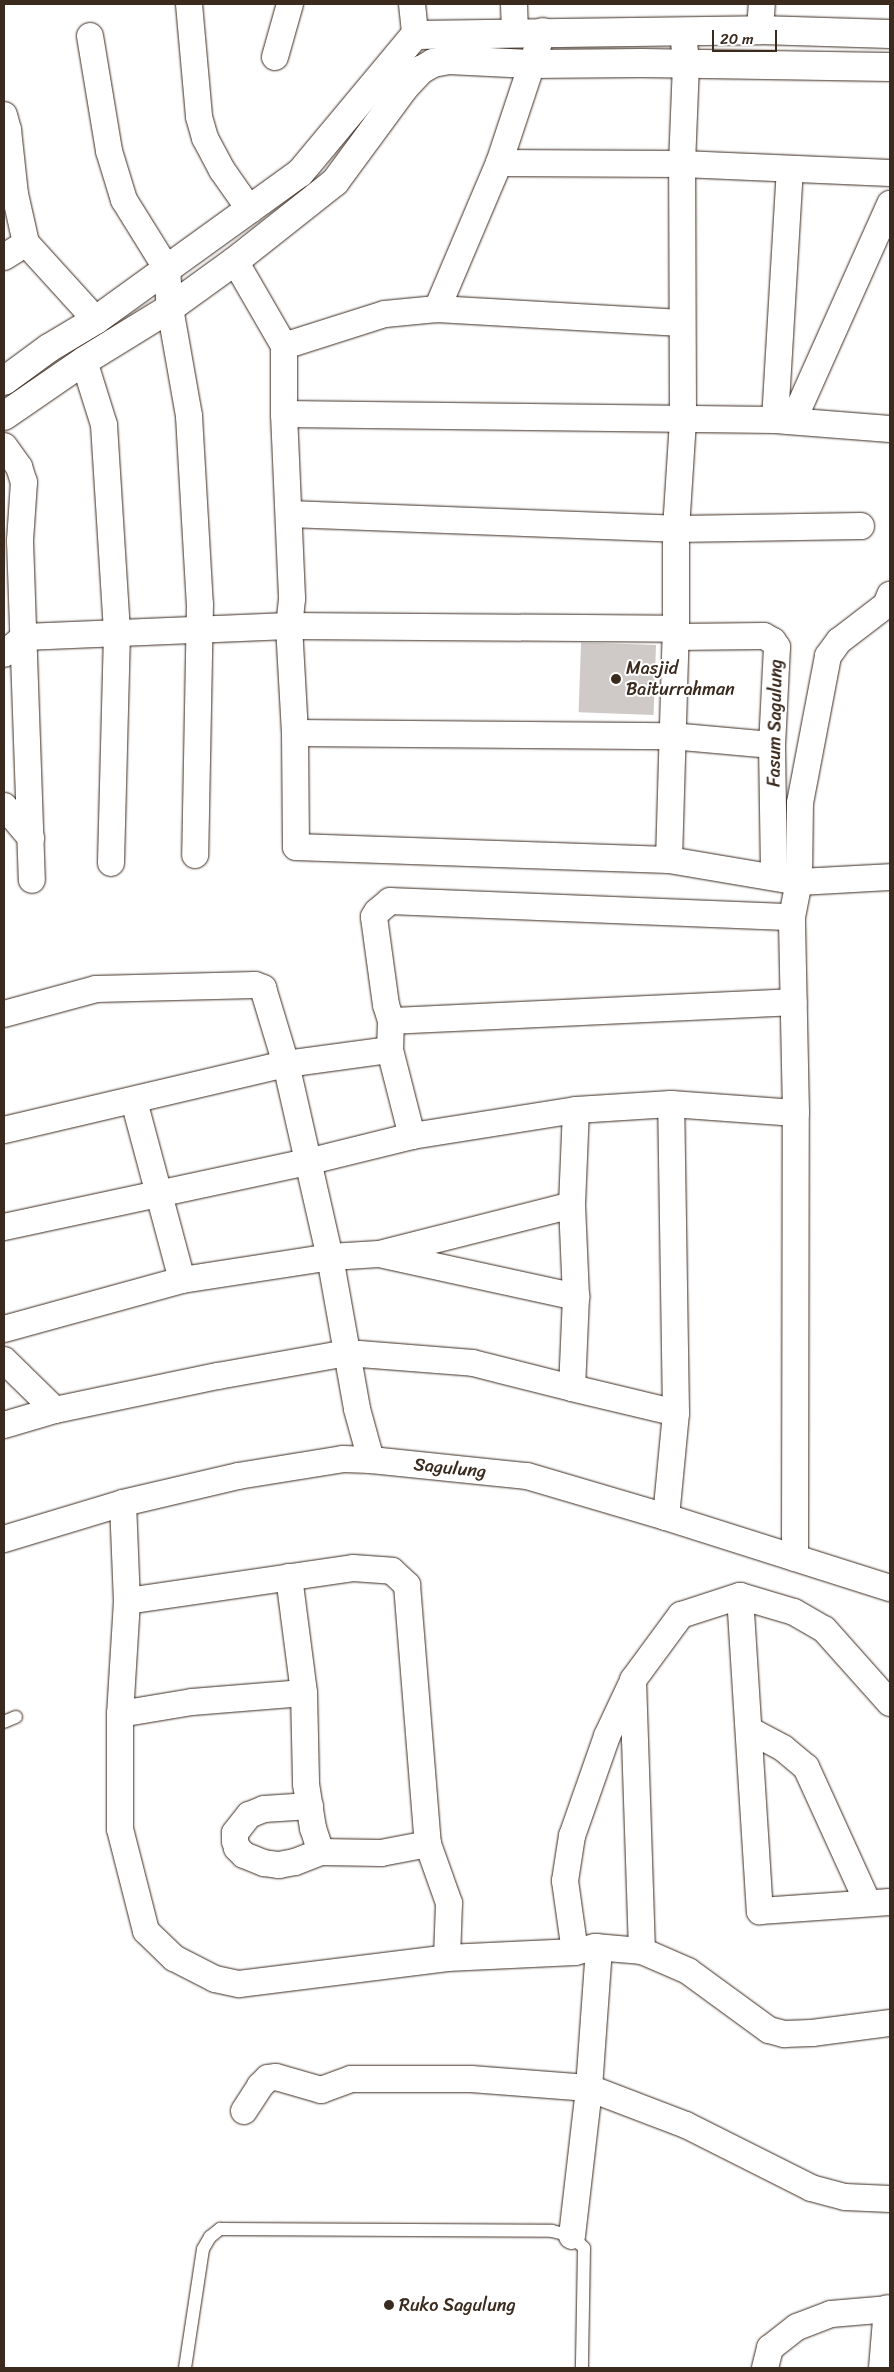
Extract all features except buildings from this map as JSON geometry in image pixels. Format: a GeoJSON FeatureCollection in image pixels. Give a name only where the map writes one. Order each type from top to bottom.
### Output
{"type":"FeatureCollection","features":[{"type":"Feature","properties":{"kind":"street"},"geometry":{"type":"LineString","coordinates":[[189,4],[199,117],[205,138],[222,170],[250,210]]}},
{"type":"Feature","properties":{"kind":"street"},"geometry":{"type":"LineString","coordinates":[[275,57],[290,4]]}},
{"type":"Feature","properties":{"kind":"street"},"geometry":{"type":"LineString","coordinates":[[4,381],[49,348],[96,320],[300,173],[415,35],[412,4]]}},
{"type":"Feature","properties":{"kind":"street"},"geometry":{"type":"LineString","coordinates":[[514,4],[514,32]]}},
{"type":"Feature","properties":{"kind":"street"},"geometry":{"type":"LineString","coordinates":[[415,35],[514,32],[683,32],[761,17],[890,34]]}},
{"type":"Feature","properties":{"kind":"street"},"geometry":{"type":"LineString","coordinates":[[437,309],[499,164],[530,64],[543,32]]}},
{"type":"Feature","properties":{"kind":"street"},"geometry":{"type":"LineString","coordinates":[[669,860],[676,529],[683,420],[682,164],[686,64],[683,32]]}},
{"type":"Feature","properties":{"kind":"street"},"geometry":{"type":"LineString","coordinates":[[484,33],[485,62]]}},
{"type":"Feature","properties":{"kind":"street"},"geometry":{"type":"LineString","coordinates":[[90,36],[109,151],[124,200],[167,269],[170,308],[189,416],[200,629],[195,855]]}},
{"type":"Feature","properties":{"kind":"street"},"geometry":{"type":"LineString","coordinates":[[4,416],[84,361],[170,308],[235,261],[335,182],[404,88],[421,70],[433,64],[450,60],[530,64],[890,67]]}},
{"type":"Feature","properties":{"kind":"street"},"geometry":{"type":"LineString","coordinates":[[5,126],[15,194],[26,243],[96,320]]}},
{"type":"Feature","properties":{"kind":"street"},"geometry":{"type":"LineString","coordinates":[[499,164],[682,164],[890,174]]}},
{"type":"Feature","properties":{"kind":"street"},"geometry":{"type":"LineString","coordinates":[[784,421],[790,170]]}},
{"type":"Feature","properties":{"kind":"street"},"geometry":{"type":"LineString","coordinates":[[784,421],[890,204]]}},
{"type":"Feature","properties":{"kind":"street"},"geometry":{"type":"LineString","coordinates":[[4,257],[26,243]]}},
{"type":"Feature","properties":{"kind":"street"},"geometry":{"type":"LineString","coordinates":[[235,261],[284,346],[284,414],[292,599],[289,626],[295,733],[296,847],[669,860],[774,876],[799,882],[890,878]]}},
{"type":"Feature","properties":{"kind":"street"},"geometry":{"type":"LineString","coordinates":[[284,346],[385,314],[437,309],[682,322]]}},
{"type":"Feature","properties":{"kind":"street"},"geometry":{"type":"LineString","coordinates":[[84,361],[104,425],[117,633],[111,863]]}},
{"type":"Feature","properties":{"kind":"street"},"geometry":{"type":"LineString","coordinates":[[284,414],[784,421],[890,430]]}},
{"type":"Feature","properties":{"kind":"street"},"geometry":{"type":"LineString","coordinates":[[4,446],[19,467],[24,482],[12,547],[24,637],[32,880]]}},
{"type":"Feature","properties":{"kind":"street"},"geometry":{"type":"LineString","coordinates":[[289,514],[676,529],[861,526]]}},
{"type":"Feature","properties":{"kind":"street"},"geometry":{"type":"LineString","coordinates":[[795,1558],[796,1113],[792,917],[799,882],[800,803],[828,656],[839,641],[886,605],[890,595]]}},
{"type":"Feature","properties":{"kind":"street","name":"Fasum Sagulung"},"geometry":{"type":"LineString","coordinates":[[24,637],[289,626],[764,636],[773,641],[777,647],[772,745],[774,876]]}},
{"type":"Feature","properties":{"kind":"street"},"geometry":{"type":"LineString","coordinates":[[4,654],[24,637]]}},
{"type":"Feature","properties":{"kind":"street"},"geometry":{"type":"LineString","coordinates":[[295,733],[671,736],[772,745]]}},
{"type":"Feature","properties":{"kind":"street"},"geometry":{"type":"LineString","coordinates":[[4,806],[31,838]]}},
{"type":"Feature","properties":{"kind":"street"},"geometry":{"type":"LineString","coordinates":[[412,1136],[390,1050],[391,1021],[386,1005],[374,918],[376,912],[390,902],[792,917]]}},
{"type":"Feature","properties":{"kind":"street"},"geometry":{"type":"LineString","coordinates":[[4,1014],[96,989],[255,984],[263,988],[286,1064],[330,1257],[357,1409],[371,1460]]}},
{"type":"Feature","properties":{"kind":"street"},"geometry":{"type":"LineString","coordinates":[[391,1021],[794,1002]]}},
{"type":"Feature","properties":{"kind":"street"},"geometry":{"type":"LineString","coordinates":[[4,1130],[286,1064],[390,1050]]}},
{"type":"Feature","properties":{"kind":"street"},"geometry":{"type":"LineString","coordinates":[[134,1101],[182,1280]]}},
{"type":"Feature","properties":{"kind":"street"},"geometry":{"type":"LineString","coordinates":[[4,1227],[307,1162],[412,1136],[576,1110],[670,1104],[796,1113]]}},
{"type":"Feature","properties":{"kind":"street"},"geometry":{"type":"LineString","coordinates":[[666,1516],[676,1414],[670,1104]]}},
{"type":"Feature","properties":{"kind":"street"},"geometry":{"type":"LineString","coordinates":[[572,1388],[576,1297],[572,1205],[576,1110]]}},
{"type":"Feature","properties":{"kind":"street"},"geometry":{"type":"LineString","coordinates":[[4,1329],[182,1280],[330,1257],[379,1254],[572,1205]]}},
{"type":"Feature","properties":{"kind":"street"},"geometry":{"type":"LineString","coordinates":[[379,1254],[576,1297]]}},
{"type":"Feature","properties":{"kind":"street"},"geometry":{"type":"LineString","coordinates":[[4,1425],[55,1410],[218,1376],[347,1354],[473,1362],[676,1414]]}},
{"type":"Feature","properties":{"kind":"street"},"geometry":{"type":"LineString","coordinates":[[4,1360],[55,1410]]}},
{"type":"Feature","properties":{"kind":"street","name":"Sagulung"},"geometry":{"type":"LineString","coordinates":[[4,1539],[123,1503],[238,1476],[344,1459],[371,1460],[527,1476],[666,1516],[890,1588]]}},
{"type":"Feature","properties":{"kind":"street"},"geometry":{"type":"LineString","coordinates":[[123,1503],[127,1601],[120,1714],[120,1829],[146,1931],[174,1958],[215,1979],[239,1984],[447,1958],[587,1950],[642,1951],[688,1971],[769,2030],[784,2034],[812,2033],[890,2023]]}},
{"type":"Feature","properties":{"kind":"street"},"geometry":{"type":"LineString","coordinates":[[127,1601],[353,1568],[392,1571],[407,1585],[428,1844],[449,1903],[447,1958]]}},
{"type":"Feature","properties":{"kind":"street"},"geometry":{"type":"LineString","coordinates":[[289,1577],[304,1693],[306,1784],[313,1828],[321,1852]]}},
{"type":"Feature","properties":{"kind":"street"},"geometry":{"type":"LineString","coordinates":[[740,1596],[760,1911],[879,1903],[806,1767],[783,1748],[749,1730]]}},
{"type":"Feature","properties":{"kind":"street"},"geometry":{"type":"LineString","coordinates":[[572,2236],[589,2088],[587,1950],[566,1881],[572,1836],[607,1736],[633,1680],[682,1615],[740,1596],[794,1612],[824,1629],[890,1703]]}},
{"type":"Feature","properties":{"kind":"street"},"geometry":{"type":"LineString","coordinates":[[633,1680],[642,1951]]}},
{"type":"Feature","properties":{"kind":"street"},"geometry":{"type":"LineString","coordinates":[[120,1714],[192,1702],[304,1693]]}},
{"type":"Feature","properties":{"kind":"street"},"geometry":{"type":"LineString","coordinates":[[310,1806],[264,1808],[250,1815],[235,1833],[237,1848],[244,1855],[264,1863],[279,1864],[295,1862],[321,1852],[381,1853],[428,1844]]}},
{"type":"Feature","properties":{"kind":"street"},"geometry":{"type":"LineString","coordinates":[[244,2111],[260,2086],[268,2078],[276,2077],[321,2090],[350,2079],[470,2079],[589,2088],[686,2125],[811,2188],[845,2198],[890,2199]]}},
{"type":"Feature","properties":{"kind":"street"},"geometry":{"type":"LineString","coordinates":[[764,2368],[770,2348],[797,2327],[831,2314],[889,2308],[882,2368]]}},
{"type":"Feature","properties":{"kind":"lane"},"geometry":{"type":"LineString","coordinates":[[4,1722],[16,1717]]}},
{"type":"Feature","properties":{"kind":"lane"},"geometry":{"type":"LineString","coordinates":[[185,2368],[203,2249],[210,2237],[220,2229],[552,2231],[572,2236],[584,2248],[582,2368]]}},
{"type":"Feature","properties":{"kind":"place","name":"Masjid Baiturrahman"},"geometry":{"type":"Point","coordinates":[616,679]}},
{"type":"Feature","properties":{"kind":"place","name":"Ruko Sagulung"},"geometry":{"type":"Point","coordinates":[389,2305]}}]}
